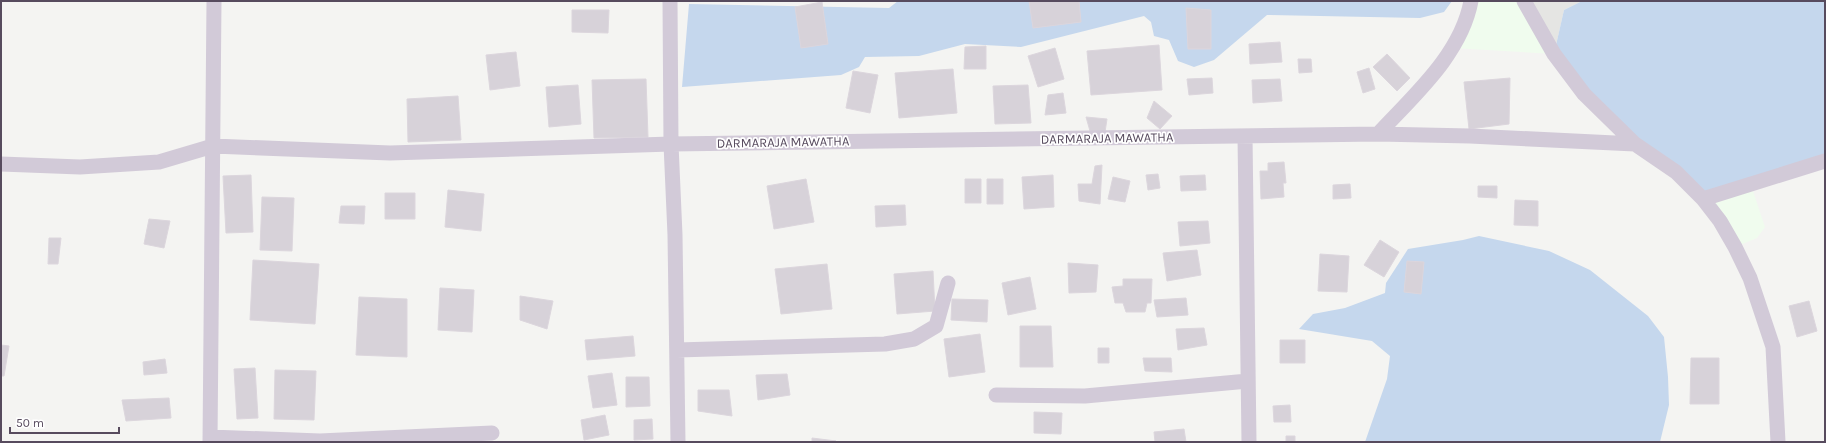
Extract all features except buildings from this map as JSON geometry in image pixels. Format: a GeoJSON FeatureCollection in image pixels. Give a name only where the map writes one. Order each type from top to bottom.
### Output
{"type":"FeatureCollection","features":[{"type":"Feature","properties":{"kind":"street"},"geometry":{"type":"LineString","coordinates":[[214,1],[210,439],[320,442],[492,433]]}},
{"type":"Feature","properties":{"kind":"street"},"geometry":{"type":"LineString","coordinates":[[670,1],[671,144],[675,235],[678,442]]}},
{"type":"Feature","properties":{"kind":"street"},"geometry":{"type":"LineString","coordinates":[[1378,134],[1434,73],[1452,48],[1469,11],[1470,1]]}},
{"type":"Feature","properties":{"kind":"street"},"geometry":{"type":"LineString","coordinates":[[1524,1],[1554,54],[1584,94],[1635,144],[1676,172],[1703,199],[1720,221],[1735,247],[1750,278],[1773,347],[1778,442]]}},
{"type":"Feature","properties":{"kind":"street","name":"DARMARAJA MAWATHA"},"geometry":{"type":"LineString","coordinates":[[1,164],[80,167],[159,162],[213,146],[390,153],[671,144],[1378,134],[1486,136],[1635,144]]}},
{"type":"Feature","properties":{"kind":"street"},"geometry":{"type":"LineString","coordinates":[[1245,136],[1249,442]]}},
{"type":"Feature","properties":{"kind":"street"},"geometry":{"type":"LineString","coordinates":[[1703,199],[1825,161]]}},
{"type":"Feature","properties":{"kind":"street"},"geometry":{"type":"LineString","coordinates":[[677,350],[885,344],[914,339],[936,326],[948,283]]}},
{"type":"Feature","properties":{"kind":"street"},"geometry":{"type":"LineString","coordinates":[[996,395],[1086,396],[1248,381]]}},
{"type":"Feature","properties":{"kind":"shaded area"},"geometry":{"type":"Polygon","coordinates":[[[898,1],[1452,1],[1444,12],[1420,18],[1267,15],[1214,60],[1194,67],[1178,61],[1169,40],[1154,36],[1151,22],[1144,16],[1021,47],[965,44],[919,56],[865,57],[859,67],[841,75],[682,87],[689,4],[889,8],[898,1]]]}},
{"type":"Feature","properties":{"kind":"shaded area"},"geometry":{"type":"Polygon","coordinates":[[[1471,1],[1524,1],[1554,54],[1452,48],[1471,1]]]}},
{"type":"Feature","properties":{"kind":"shaded area"},"geometry":{"type":"Polygon","coordinates":[[[1524,1],[1582,1],[1564,10],[1554,54],[1524,1]]]}},
{"type":"Feature","properties":{"kind":"shaded area"},"geometry":{"type":"Polygon","coordinates":[[[1582,1],[1825,1],[1825,161],[1703,199],[1635,144],[1554,54],[1564,10],[1582,1]]]}},
{"type":"Feature","properties":{"kind":"shaded area"},"geometry":{"type":"Polygon","coordinates":[[[1751,185],[1765,227],[1757,238],[1735,247],[1703,199],[1751,185]]]}},
{"type":"Feature","properties":{"kind":"shaded area"},"geometry":{"type":"Polygon","coordinates":[[[1479,236],[1549,251],[1590,270],[1648,316],[1664,337],[1668,377],[1669,405],[1660,442],[1365,442],[1387,379],[1390,356],[1372,341],[1299,329],[1313,314],[1345,308],[1385,293],[1386,283],[1408,249],[1479,236]]]}}]}
